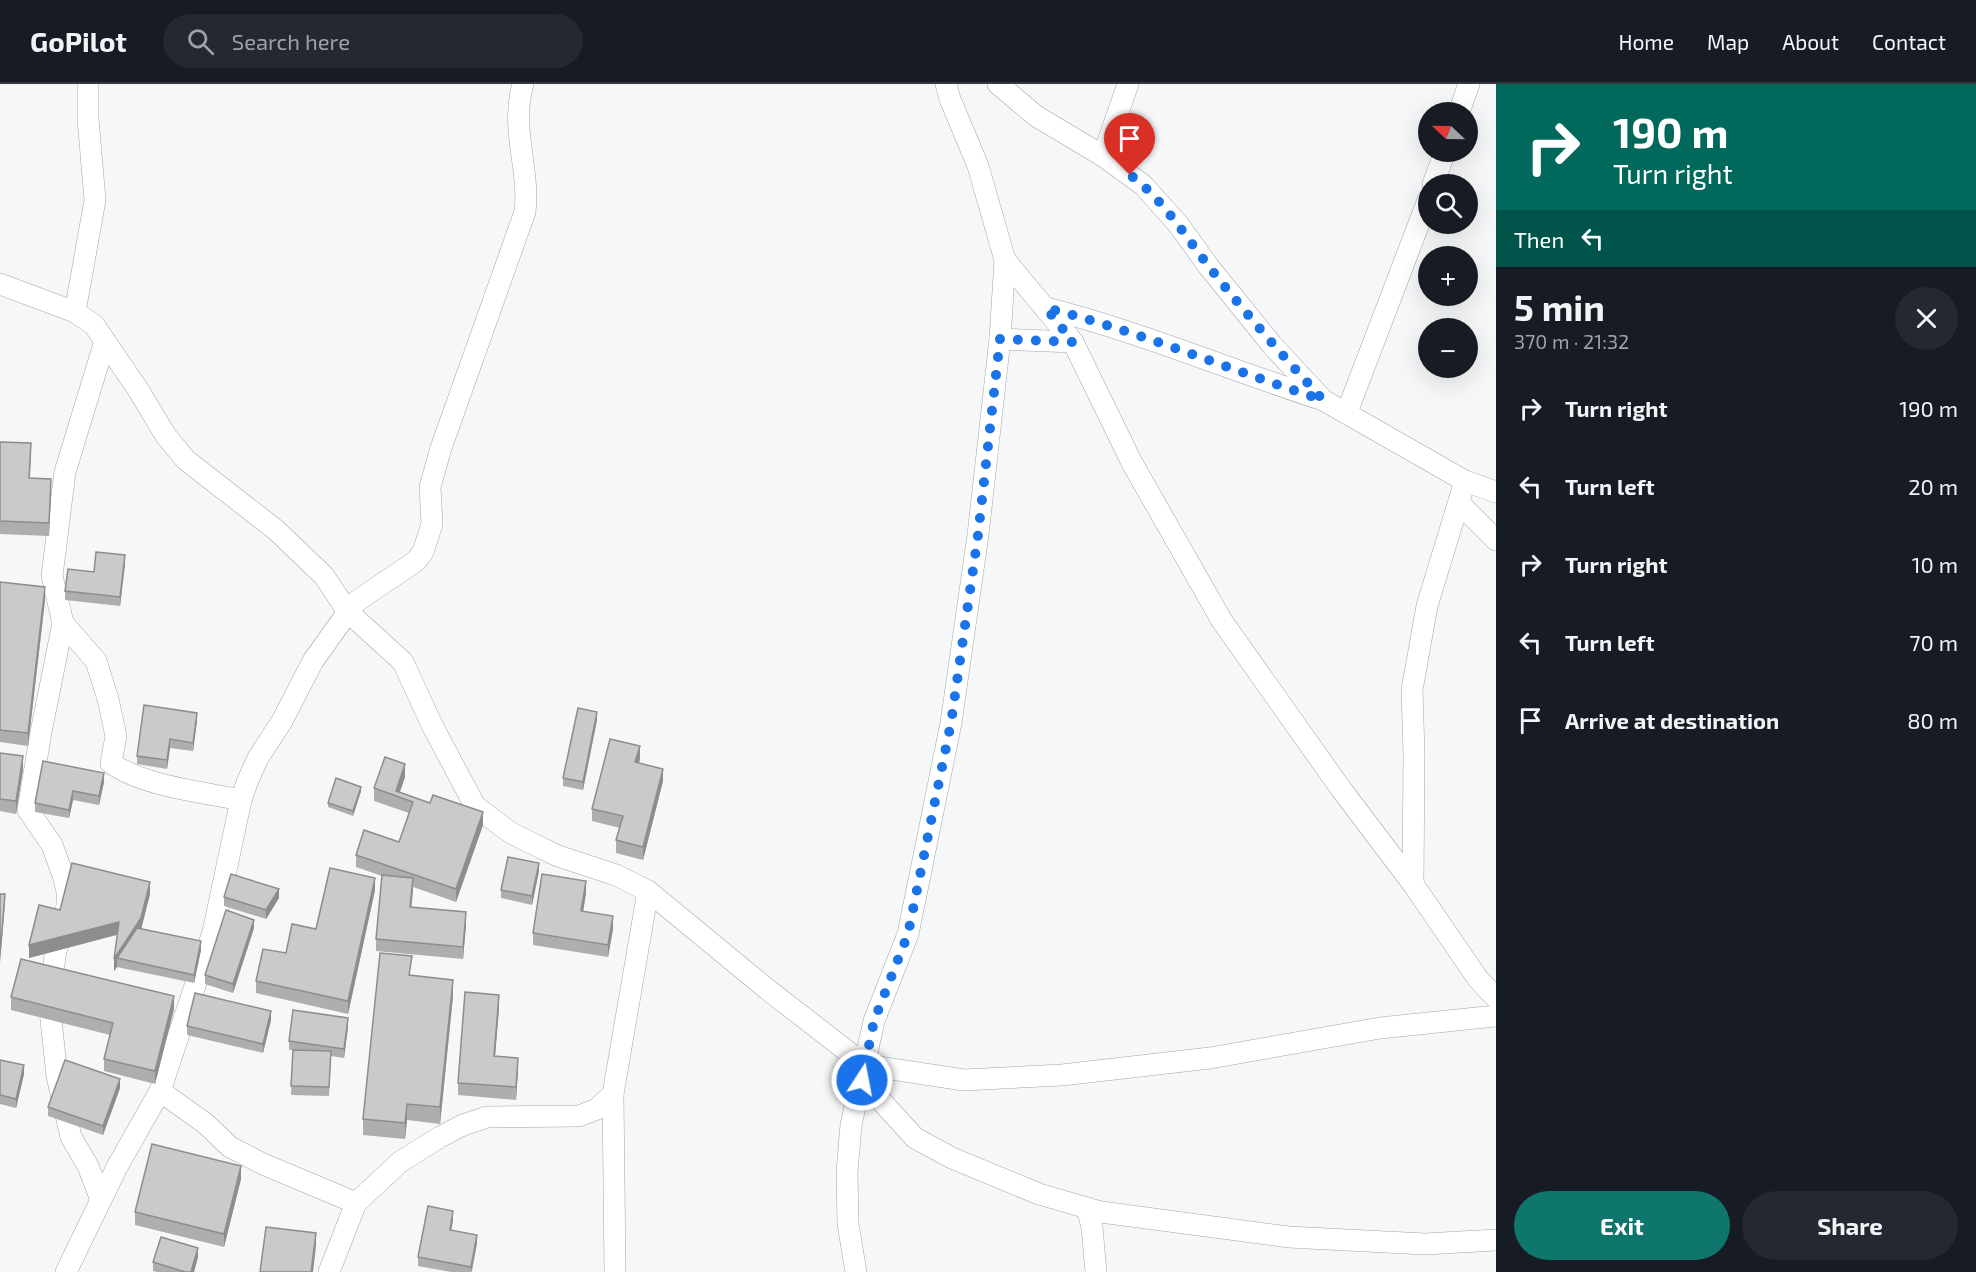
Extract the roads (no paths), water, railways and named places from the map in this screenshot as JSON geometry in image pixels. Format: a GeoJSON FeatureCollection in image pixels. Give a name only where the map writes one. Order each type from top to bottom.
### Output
{"type":"FeatureCollection","features":[{"type":"Feature","properties":{"kind":"street"},"geometry":{"type":"LineString","coordinates":[[75,312],[95,201],[88,119],[88,84]]}},
{"type":"Feature","properties":{"kind":"street"},"geometry":{"type":"LineString","coordinates":[[66,1272],[101,1200],[160,1091],[213,932],[241,800],[258,758],[282,722],[313,661],[348,612],[357,601],[416,561],[423,552],[429,537],[432,524],[430,488],[441,448],[525,212],[527,192],[517,117],[524,84]]}},
{"type":"Feature","properties":{"kind":"street"},"geometry":{"type":"LineString","coordinates":[[856,1272],[848,1224],[847,1172],[850,1125],[874,1021],[908,934],[951,723],[978,535],[1000,339],[1005,260],[978,166],[946,84]]}},
{"type":"Feature","properties":{"kind":"street"},"geometry":{"type":"LineString","coordinates":[[998,84],[1036,116],[1103,156],[1143,185],[1178,224],[1209,267],[1272,345],[1323,400]]}},
{"type":"Feature","properties":{"kind":"street"},"geometry":{"type":"LineString","coordinates":[[1103,156],[1128,84]]}},
{"type":"Feature","properties":{"kind":"street"},"geometry":{"type":"LineString","coordinates":[[1463,102],[1469,84]]}},
{"type":"Feature","properties":{"kind":"street"},"geometry":{"type":"LineString","coordinates":[[1347,412],[1418,226]]}},
{"type":"Feature","properties":{"kind":"street"},"geometry":{"type":"LineString","coordinates":[[1005,260],[1073,342],[1132,463],[1222,621],[1341,789],[1413,884],[1478,980],[1496,998]]}},
{"type":"Feature","properties":{"kind":"street"},"geometry":{"type":"LineString","coordinates":[[0,284],[75,312],[94,325],[166,436],[186,460],[276,530],[324,576],[348,612],[403,663],[436,734],[475,806],[521,838],[558,856],[616,874],[648,891],[863,1072],[915,1138],[952,1158],[1039,1194],[1101,1212],[1288,1237],[1425,1244],[1496,1240]]}},
{"type":"Feature","properties":{"kind":"street"},"geometry":{"type":"LineString","coordinates":[[1046,308],[1097,321],[1176,347],[1258,379],[1323,400],[1465,481],[1496,492]]}},
{"type":"Feature","properties":{"kind":"street"},"geometry":{"type":"LineString","coordinates":[[1000,339],[1073,342]]}},
{"type":"Feature","properties":{"kind":"street"},"geometry":{"type":"LineString","coordinates":[[101,1200],[88,1166],[71,1137],[57,1076],[49,1001],[55,956],[67,906],[67,892],[52,845],[28,810],[63,623],[52,576],[65,472],[105,341]]}},
{"type":"Feature","properties":{"kind":"street"},"geometry":{"type":"LineString","coordinates":[[1413,884],[1412,690],[1427,606],[1465,481]]}},
{"type":"Feature","properties":{"kind":"street"},"geometry":{"type":"LineString","coordinates":[[1459,503],[1496,540]]}},
{"type":"Feature","properties":{"kind":"street"},"geometry":{"type":"LineString","coordinates":[[63,623],[96,660],[116,736],[111,763],[123,771],[166,784],[241,800]]}},
{"type":"Feature","properties":{"kind":"street"},"geometry":{"type":"LineString","coordinates":[[615,1272],[614,1094],[648,891]]}},
{"type":"Feature","properties":{"kind":"street"},"geometry":{"type":"LineString","coordinates":[[863,1072],[964,1080],[1062,1075],[1210,1058],[1380,1028],[1496,1016]]}},
{"type":"Feature","properties":{"kind":"street"},"geometry":{"type":"LineString","coordinates":[[160,1091],[206,1124],[230,1147],[263,1164],[356,1203]]}},
{"type":"Feature","properties":{"kind":"street"},"geometry":{"type":"LineString","coordinates":[[329,1272],[356,1203],[400,1162],[440,1137],[463,1125],[487,1117],[579,1116],[597,1109],[614,1094]]}},
{"type":"Feature","properties":{"kind":"street"},"geometry":{"type":"LineString","coordinates":[[1087,1208],[1092,1227],[1096,1272]]}}]}
